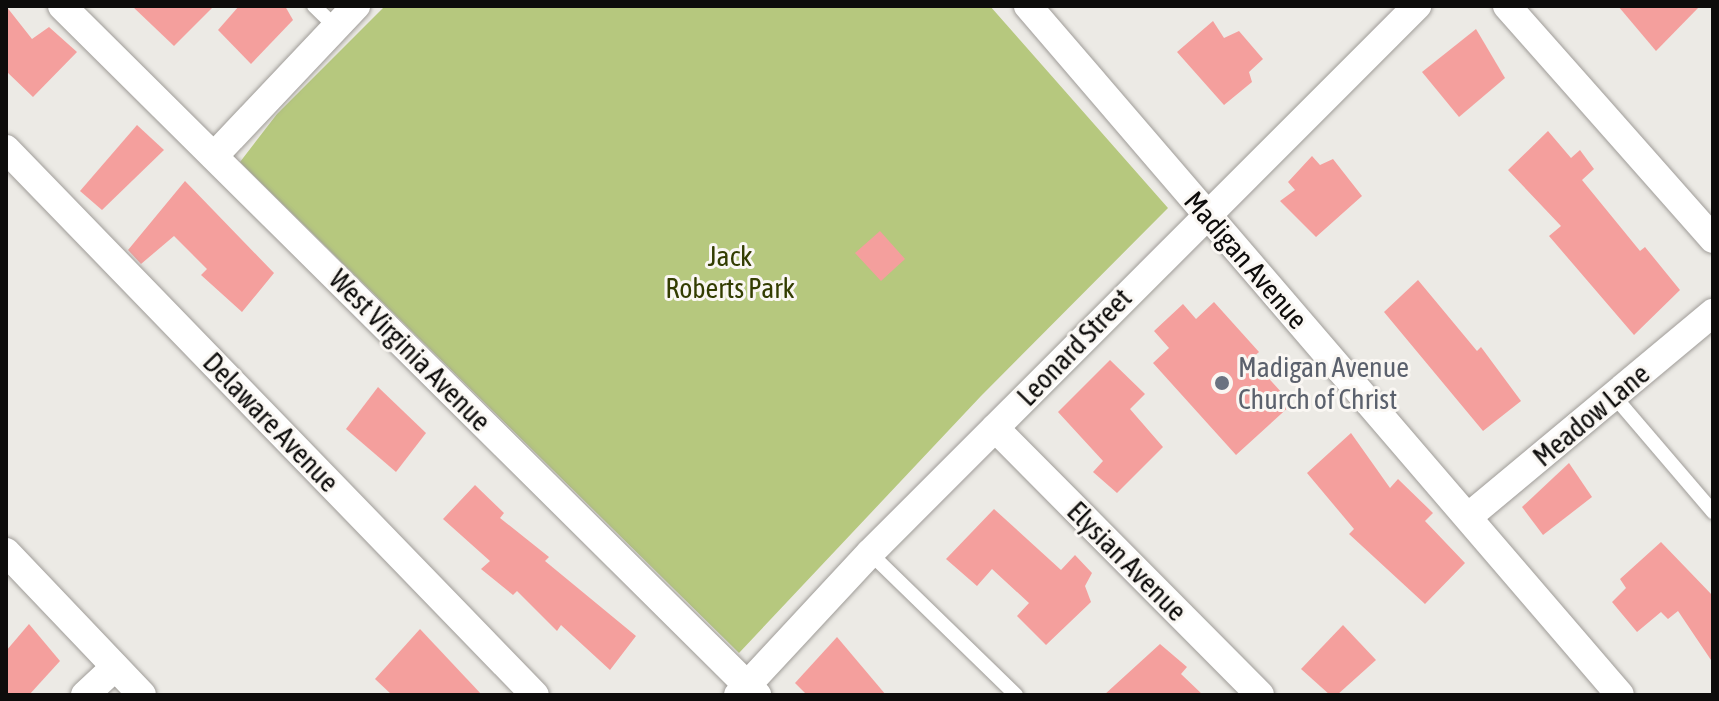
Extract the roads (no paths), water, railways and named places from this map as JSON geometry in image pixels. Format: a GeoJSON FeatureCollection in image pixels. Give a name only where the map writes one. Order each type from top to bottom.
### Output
{"type":"FeatureCollection","features":[{"type":"Feature","properties":{"kind":"street","name":"West Virginia Avenue"},"geometry":{"type":"LineString","coordinates":[[62,6],[747,692]]}},
{"type":"Feature","properties":{"kind":"street"},"geometry":{"type":"LineString","coordinates":[[214,156],[356,6]]}},
{"type":"Feature","properties":{"kind":"street","name":"Madigan Avenue"},"geometry":{"type":"LineString","coordinates":[[1028,6],[1620,695]]}},
{"type":"Feature","properties":{"kind":"street","name":"Leonard Street"},"geometry":{"type":"LineString","coordinates":[[747,692],[870,553],[1205,213],[1417,6]]}},
{"type":"Feature","properties":{"kind":"street"},"geometry":{"type":"LineString","coordinates":[[1507,6],[1713,239]]}},
{"type":"Feature","properties":{"kind":"street","name":"Delaware Avenue"},"geometry":{"type":"LineString","coordinates":[[6,149],[535,695]]}},
{"type":"Feature","properties":{"kind":"street","name":"Meadow Lane"},"geometry":{"type":"LineString","coordinates":[[1468,517],[1713,313]]}},
{"type":"Feature","properties":{"kind":"street","name":"Elysian Avenue"},"geometry":{"type":"LineString","coordinates":[[995,428],[1260,695]]}},
{"type":"Feature","properties":{"kind":"street"},"geometry":{"type":"LineString","coordinates":[[6,552],[142,695]]}},
{"type":"Feature","properties":{"kind":"street"},"geometry":{"type":"LineString","coordinates":[[85,695],[115,667]]}},
{"type":"Feature","properties":{"kind":"lane"},"geometry":{"type":"LineString","coordinates":[[314,6],[336,27]]}},
{"type":"Feature","properties":{"kind":"lane"},"geometry":{"type":"LineString","coordinates":[[1614,396],[1713,512]]}},
{"type":"Feature","properties":{"kind":"lane"},"geometry":{"type":"LineString","coordinates":[[870,553],[1016,695]]}},
{"type":"Feature","properties":{"kind":"place","name":"Madigan Avenue Church of Christ"},"geometry":{"type":"Point","coordinates":[1222,383]}},
{"type":"Feature","properties":{"kind":"park label","name":"Jack Roberts Park"},"geometry":{"type":"Point","coordinates":[730,272]}}]}
